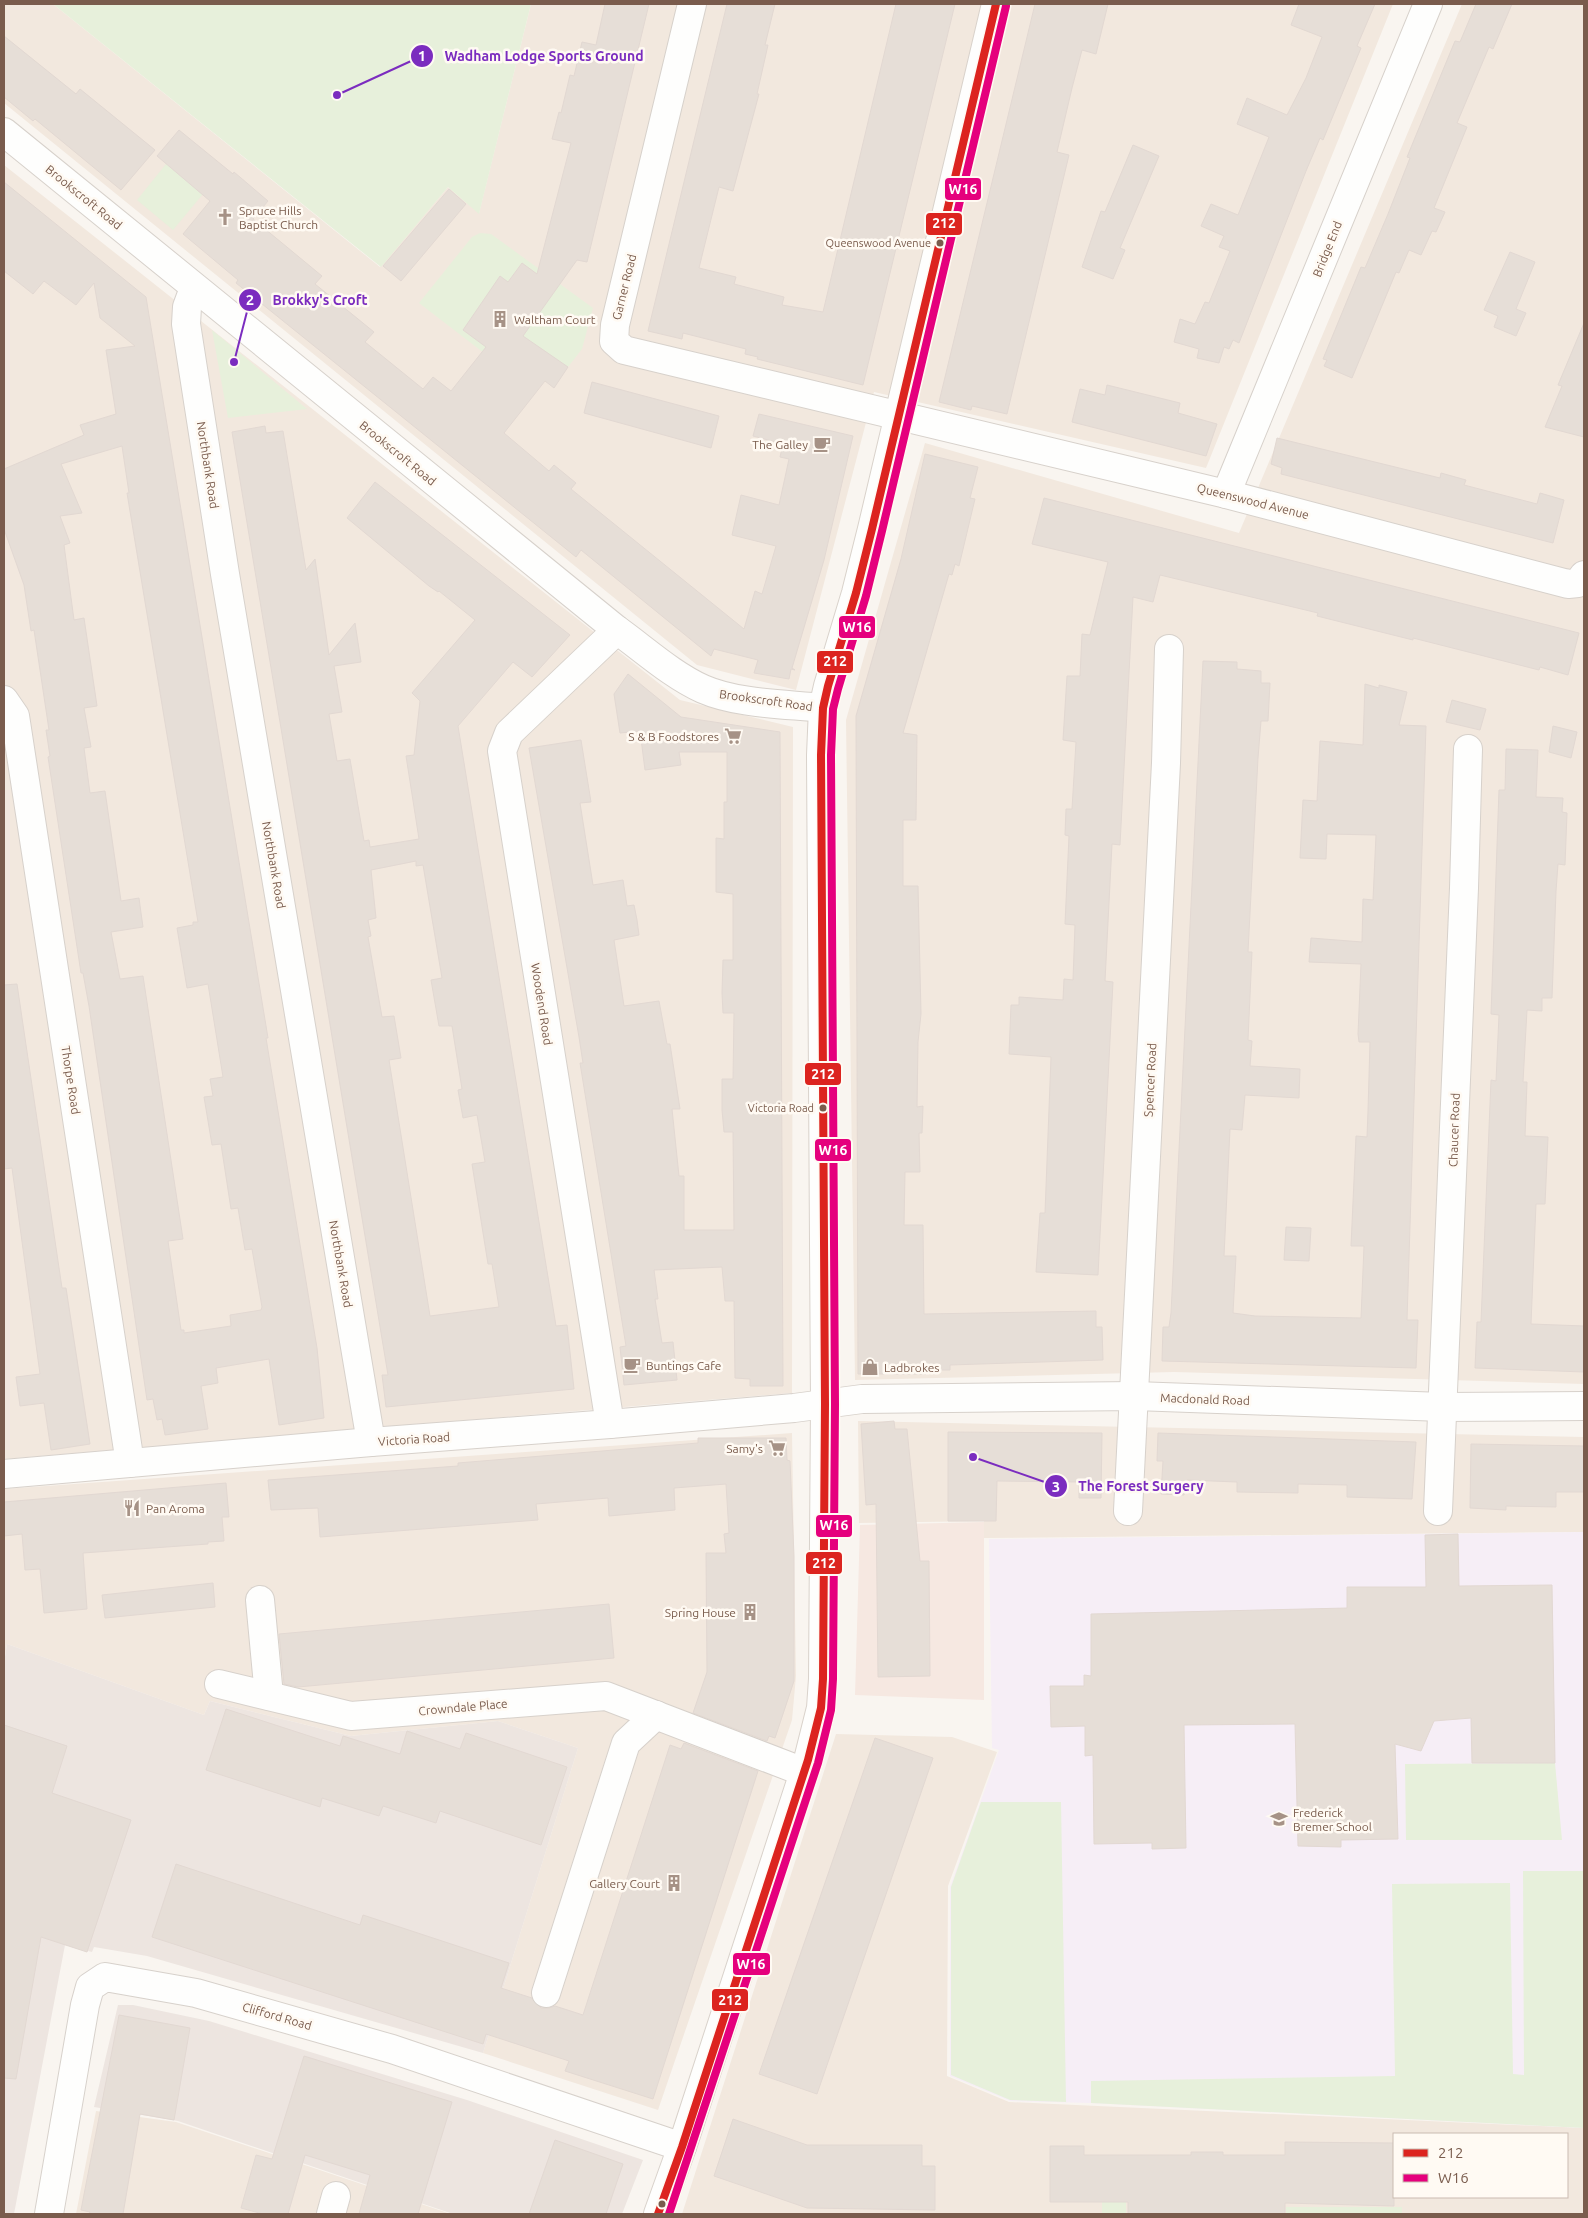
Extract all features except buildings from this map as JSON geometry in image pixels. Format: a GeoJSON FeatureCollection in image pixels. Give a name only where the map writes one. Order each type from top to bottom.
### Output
{"type":"FeatureCollection","features":[{"type":"Feature","properties":{"kind":"street","name":"Garner Road"},"geometry":{"type":"LineString","coordinates":[[692,4],[615,325],[614,341],[624,350],[898,417]]}},
{"type":"Feature","properties":{"kind":"street"},"geometry":{"type":"LineString","coordinates":[[658,2214],[682,2147],[804,1772],[821,1708],[823,1679],[825,1404],[821,756],[824,708],[856,593],[996,4]]}},
{"type":"Feature","properties":{"kind":"street","name":"Bridge End"},"geometry":{"type":"LineString","coordinates":[[1226,494],[1428,4]]}},
{"type":"Feature","properties":{"kind":"street","name":"Brookscroft Road"},"geometry":{"type":"LineString","coordinates":[[4,132],[618,630],[682,678],[704,689],[726,696],[824,708]]}},
{"type":"Feature","properties":{"kind":"street","name":"Northbank Road"},"geometry":{"type":"LineString","coordinates":[[194,288],[187,307],[186,324],[224,574],[371,1442]]}},
{"type":"Feature","properties":{"kind":"street","name":"Queenswood Avenue"},"geometry":{"type":"LineString","coordinates":[[898,417],[1226,494],[1568,584],[1581,579]]}},
{"type":"Feature","properties":{"kind":"street","name":"Woodend Road"},"geometry":{"type":"LineString","coordinates":[[610,1424],[502,751],[509,733],[618,630]]}},
{"type":"Feature","properties":{"kind":"street","name":"Spencer Road"},"geometry":{"type":"LineString","coordinates":[[1128,1511],[1166,763],[1170,648]]}},
{"type":"Feature","properties":{"kind":"street","name":"Thorpe Road"},"geometry":{"type":"LineString","coordinates":[[4,700],[15,716],[130,1462]]}},
{"type":"Feature","properties":{"kind":"street","name":"Chaucer Road"},"geometry":{"type":"LineString","coordinates":[[1438,1511],[1464,898],[1468,749]]}},
{"type":"Feature","properties":{"kind":"street","name":"Macdonald Road"},"geometry":{"type":"LineString","coordinates":[[825,1404],[862,1399],[1135,1396],[1443,1407],[1584,1406]]}},
{"type":"Feature","properties":{"kind":"street","name":"Victoria Road"},"geometry":{"type":"LineString","coordinates":[[4,1474],[371,1442],[610,1424],[825,1404]]}},
{"type":"Feature","properties":{"kind":"street"},"geometry":{"type":"LineString","coordinates":[[260,1600],[269,1696]]}},
{"type":"Feature","properties":{"kind":"street","name":"Crowndale Place"},"geometry":{"type":"LineString","coordinates":[[220,1684],[351,1716],[606,1696],[804,1772]]}},
{"type":"Feature","properties":{"kind":"street"},"geometry":{"type":"LineString","coordinates":[[546,1993],[626,1743],[656,1715]]}},
{"type":"Feature","properties":{"kind":"street","name":"Clifford Road"},"geometry":{"type":"LineString","coordinates":[[49,2214],[85,2005],[90,1987],[105,1978],[143,1982],[196,1993],[392,2049],[682,2147]]}},
{"type":"Feature","properties":{"kind":"shaded area"},"geometry":{"type":"Polygon","coordinates":[[[4,4],[53,4],[380,267],[448,187],[479,213],[531,4],[1393,4],[1206,468],[874,392],[796,690],[697,665],[4,103],[4,4]]]}},
{"type":"Feature","properties":{"kind":"shaded area"},"geometry":{"type":"Polygon","coordinates":[[[1462,4],[1584,4],[1584,1384],[1174,1372],[855,1380],[846,720],[925,443],[1239,533],[1462,4]]]}},
{"type":"Feature","properties":{"kind":"shaded area"},"geometry":{"type":"Polygon","coordinates":[[[4,165],[680,700],[793,727],[792,1393],[4,1459],[4,165]]]}},
{"type":"Feature","properties":{"kind":"shaded area"},"geometry":{"type":"Polygon","coordinates":[[[858,1421],[1584,1437],[1584,1532],[984,1538],[984,1521],[859,1523],[858,1421]]]}},
{"type":"Feature","properties":{"kind":"shaded area"},"geometry":{"type":"Polygon","coordinates":[[[792,1433],[796,1676],[792,1720],[658,2110],[483,2053],[578,1748],[498,1721],[351,1736],[210,1701],[204,1715],[7,1644],[4,1661],[4,1489],[792,1433]]]}},
{"type":"Feature","properties":{"kind":"shaded area"},"geometry":{"type":"Polygon","coordinates":[[[984,1522],[984,1700],[855,1695],[860,1525],[984,1522]]]}},
{"type":"Feature","properties":{"kind":"shaded area","name":"Frederick Bremer School"},"geometry":{"type":"Polygon","coordinates":[[[1584,1532],[1584,2128],[1091,2103],[1010,2101],[950,2076],[950,1887],[999,1750],[992,1748],[989,1539],[1584,1532]]]}},
{"type":"Feature","properties":{"kind":"shaded area"},"geometry":{"type":"Polygon","coordinates":[[[7,1644],[204,1715],[210,1701],[351,1736],[498,1721],[578,1748],[483,2053],[147,1956],[94,1947],[92,1952],[65,1945],[14,2214],[4,2214],[4,1663],[7,1644]]]}},
{"type":"Feature","properties":{"kind":"shaded area"},"geometry":{"type":"Polygon","coordinates":[[[836,1734],[952,1737],[997,1752],[948,1886],[947,2076],[1009,2102],[1584,2128],[1584,2214],[682,2214],[836,1734]]]}},
{"type":"Feature","properties":{"kind":"shaded area"},"geometry":{"type":"Polygon","coordinates":[[[118,2005],[133,2005],[209,2021],[467,2100],[643,2160],[622,2214],[453,2214],[178,2121],[94,2107],[118,2005]]]}},
{"type":"Feature","properties":{"kind":"shaded area"},"geometry":{"type":"Polygon","coordinates":[[[96,2111],[176,2122],[451,2214],[76,2214],[96,2111]]]}},
{"type":"Feature","properties":{"kind":"green space"},"geometry":{"type":"Polygon","coordinates":[[[53,4],[531,4],[479,214],[448,187],[381,267],[53,4]]]}},
{"type":"Feature","properties":{"kind":"green space"},"geometry":{"type":"Polygon","coordinates":[[[166,164],[203,194],[173,230],[137,200],[166,164]]]}},
{"type":"Feature","properties":{"kind":"green space"},"geometry":{"type":"Polygon","coordinates":[[[480,233],[491,234],[593,308],[582,349],[568,367],[527,386],[419,303],[472,237],[480,233]],[[522,263],[508,282],[500,277],[463,330],[501,357],[557,288],[522,263]]]}},
{"type":"Feature","properties":{"kind":"green space"},"geometry":{"type":"Polygon","coordinates":[[[212,330],[307,409],[228,418],[212,330]]]}},
{"type":"Feature","properties":{"kind":"green space"},"geometry":{"type":"Polygon","coordinates":[[[1555,1763],[1562,1840],[1406,1840],[1405,1764],[1555,1763]]]}},
{"type":"Feature","properties":{"kind":"green space"},"geometry":{"type":"Polygon","coordinates":[[[981,1802],[1061,1802],[1066,2102],[1010,2100],[951,2075],[951,1887],[981,1802]]]}},
{"type":"Feature","properties":{"kind":"green space"},"geometry":{"type":"Polygon","coordinates":[[[1523,1871],[1584,1871],[1584,2128],[1091,2103],[1091,2081],[1395,2076],[1392,1884],[1510,1883],[1513,2074],[1524,2075],[1523,1871]]]}},
{"type":"Feature","properties":{"kind":"green space"},"geometry":{"type":"Polygon","coordinates":[[[1102,2200],[1126,2200],[1126,2214],[1102,2214],[1102,2200]]]}},
{"type":"Feature","properties":{"kind":"green space"},"geometry":{"type":"Polygon","coordinates":[[[1286,2207],[1402,2207],[1402,2214],[1286,2214],[1286,2207]]]}},
{"type":"Feature","properties":{"kind":"transit line","name":"212"},"geometry":{"type":"LineString","coordinates":[[658,2214],[682,2147],[808,1760],[821,1708],[823,1679],[825,1404],[821,755],[823,708],[872,529],[996,4]]}},
{"type":"Feature","properties":{"kind":"transit line","name":"W16"},"geometry":{"type":"LineString","coordinates":[[669,2214],[818,1763],[831,1710],[833,1679],[835,1404],[831,755],[833,709],[866,596],[882,531],[1006,6]]}},
{"type":"Feature","properties":{"kind":"place","name":"Wadham Lodge Sports Ground"},"geometry":{"type":"Point","coordinates":[337,95]}},
{"type":"Feature","properties":{"kind":"place","name":"Spruce Hills Baptist Church"},"geometry":{"type":"Point","coordinates":[225,217]}},
{"type":"Feature","properties":{"kind":"place","name":"Queenswood Avenue"},"geometry":{"type":"Point","coordinates":[940,243]}},
{"type":"Feature","properties":{"kind":"place","name":"Waltham Court"},"geometry":{"type":"Point","coordinates":[500,319]}},
{"type":"Feature","properties":{"kind":"place","name":"Brokky's Croft"},"geometry":{"type":"Point","coordinates":[234,362]}},
{"type":"Feature","properties":{"kind":"place","name":"The Galley"},"geometry":{"type":"Point","coordinates":[822,444]}},
{"type":"Feature","properties":{"kind":"place","name":"S & B Foodstores"},"geometry":{"type":"Point","coordinates":[733,736]}},
{"type":"Feature","properties":{"kind":"place","name":"Victoria Road"},"geometry":{"type":"Point","coordinates":[823,1108]}},
{"type":"Feature","properties":{"kind":"place","name":"Buntings Cafe"},"geometry":{"type":"Point","coordinates":[632,1365]}},
{"type":"Feature","properties":{"kind":"place","name":"Ladbrokes"},"geometry":{"type":"Point","coordinates":[870,1367]}},
{"type":"Feature","properties":{"kind":"place","name":"Samy's"},"geometry":{"type":"Point","coordinates":[777,1448]}},
{"type":"Feature","properties":{"kind":"place","name":"The Forest Surgery"},"geometry":{"type":"Point","coordinates":[973,1457]}},
{"type":"Feature","properties":{"kind":"place","name":"Pan Aroma"},"geometry":{"type":"Point","coordinates":[132,1508]}},
{"type":"Feature","properties":{"kind":"place","name":"Spring House"},"geometry":{"type":"Point","coordinates":[750,1612]}},
{"type":"Feature","properties":{"kind":"place","name":"Frederick Bremer School"},"geometry":{"type":"Point","coordinates":[1279,1819]}},
{"type":"Feature","properties":{"kind":"place","name":"Gallery Court"},"geometry":{"type":"Point","coordinates":[674,1883]}}]}
